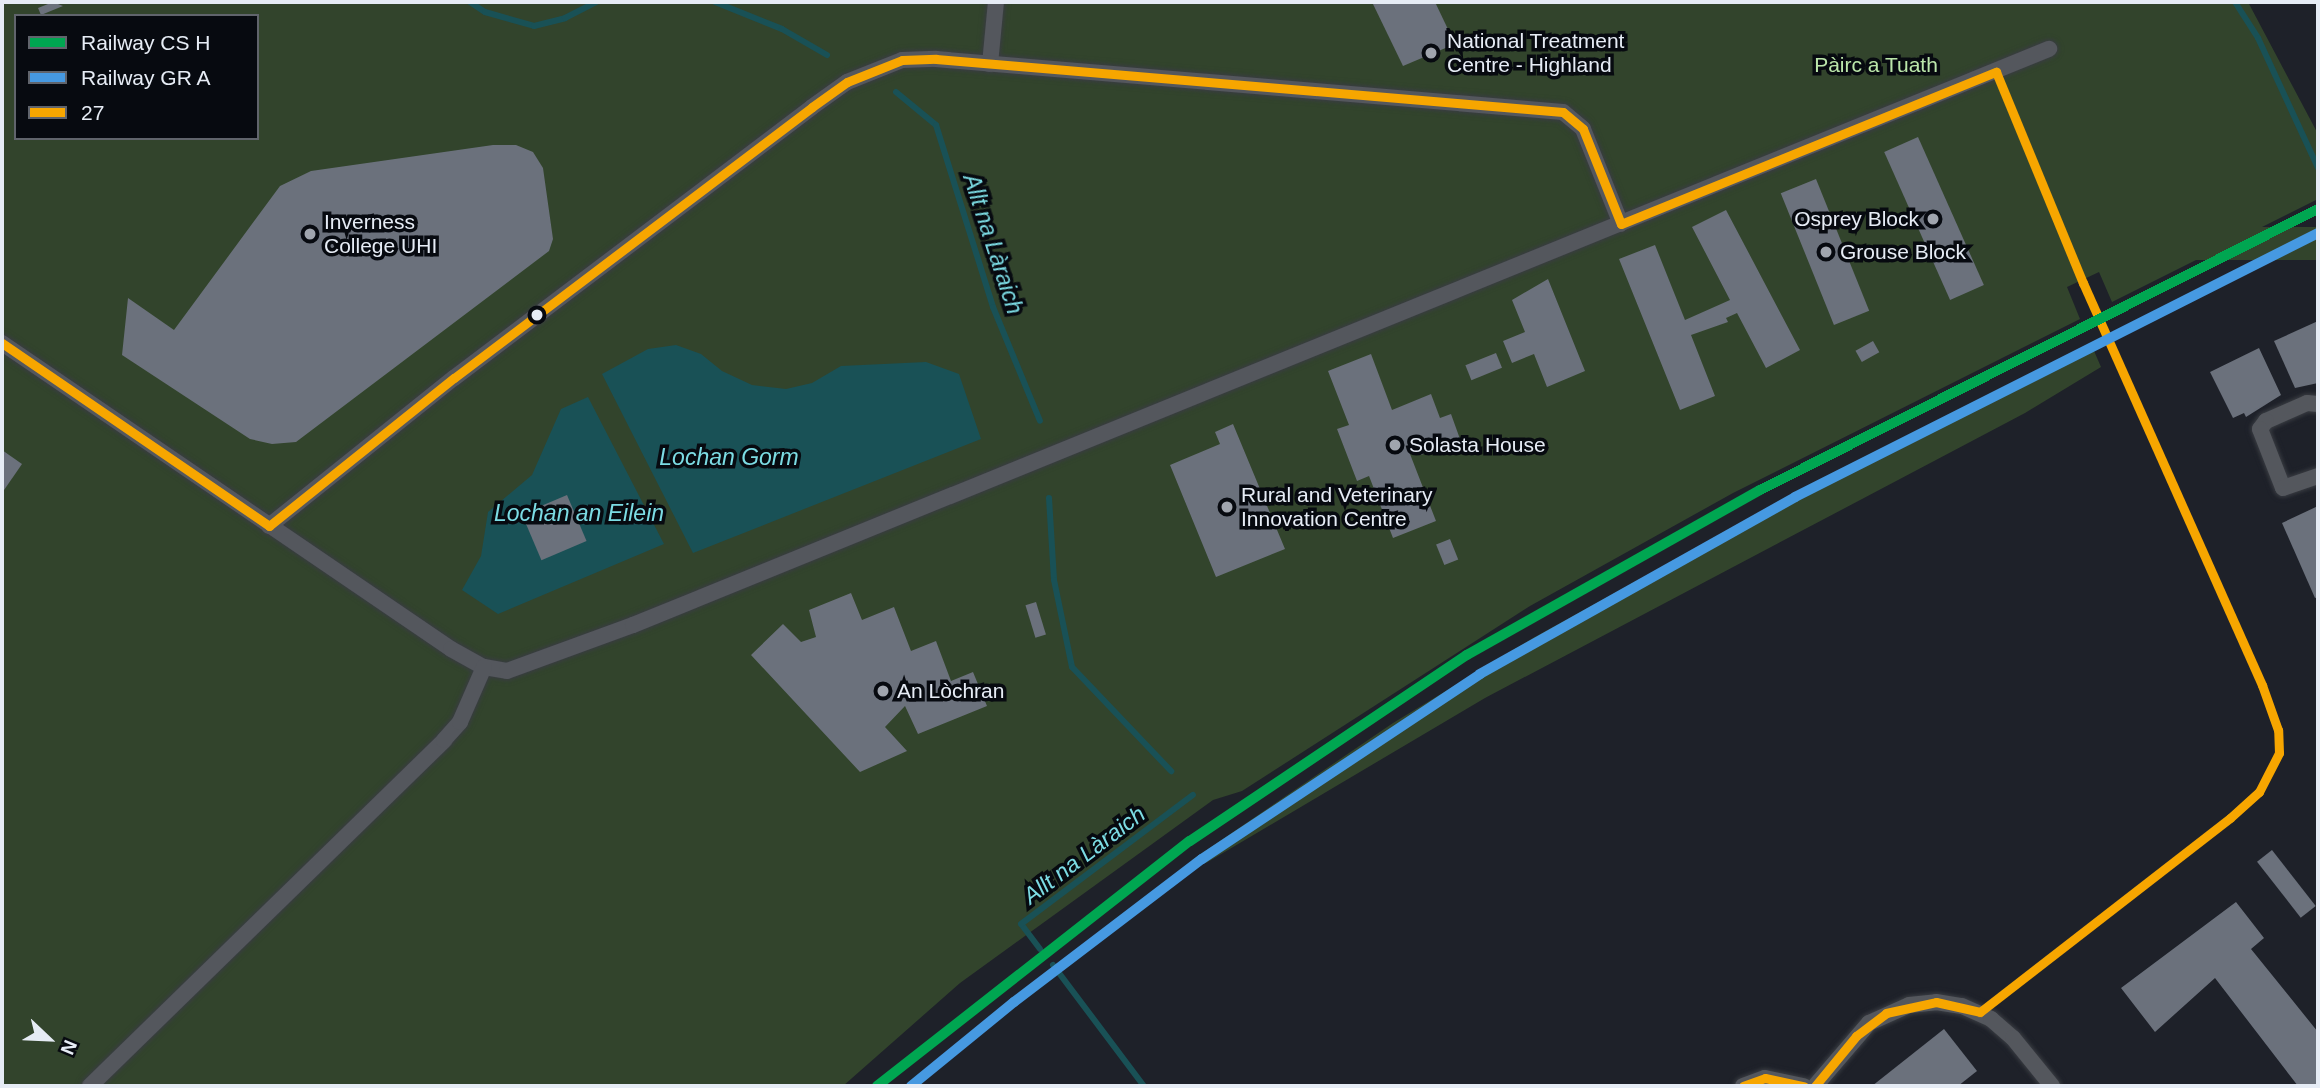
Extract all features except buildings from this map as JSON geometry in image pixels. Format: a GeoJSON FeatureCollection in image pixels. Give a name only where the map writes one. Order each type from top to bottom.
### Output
{"type":"FeatureCollection","features":[{"type":"Feature","properties":{"kind":"street"},"geometry":{"type":"LineString","coordinates":[[990,64],[996,2]]}},
{"type":"Feature","properties":{"kind":"street"},"geometry":{"type":"LineString","coordinates":[[2,342],[451,649],[484,667],[507,671],[525,667],[2049,48]]}},
{"type":"Feature","properties":{"kind":"street"},"geometry":{"type":"LineString","coordinates":[[269,526],[454,378],[847,82],[902,60],[990,64],[1563,112],[1583,129],[1621,224]]}},
{"type":"Feature","properties":{"kind":"street"},"geometry":{"type":"LineString","coordinates":[[2318,404],[2307,403],[2266,421],[2260,429],[2283,488],[2318,476]]}},
{"type":"Feature","properties":{"kind":"street"},"geometry":{"type":"LineString","coordinates":[[90,1086],[444,740],[460,722],[484,667]]}},
{"type":"Feature","properties":{"kind":"street"},"geometry":{"type":"LineString","coordinates":[[1815,1086],[1869,1023],[1909,1005],[1936,1002],[1962,1006],[1991,1019],[2014,1038],[2052,1086]]}},
{"type":"Feature","properties":{"kind":"street"},"geometry":{"type":"LineString","coordinates":[[1743,1086],[1765,1078],[1804,1086]]}},
{"type":"Feature","properties":{"kind":"green space","name":"Pàirc a Tuath"},"geometry":{"type":"Polygon","coordinates":[[[2,2],[2248,2],[2318,134],[2318,199],[2112,302],[2099,272],[2067,287],[2080,319],[1733,493],[1530,606],[1242,791],[1213,800],[960,983],[843,1086],[2,1086],[2,2]]]}},
{"type":"Feature","properties":{"kind":"green space"},"geometry":{"type":"Polygon","coordinates":[[[2098,227],[2318,227],[2318,260],[2098,260],[2098,227]]]}},
{"type":"Feature","properties":{"kind":"green space"},"geometry":{"type":"Polygon","coordinates":[[[2091,344],[2101,367],[2025,413],[1485,698],[1206,863],[1192,860],[1393,723],[1533,638],[1729,530],[2091,344]]]}},
{"type":"Feature","properties":{"kind":"water","name":"Lochan Gorm"},"geometry":{"type":"Polygon","coordinates":[[[676,345],[701,354],[722,371],[752,385],[786,389],[812,383],[841,366],[926,362],[959,374],[981,439],[693,553],[602,374],[648,349],[676,345]]]}},
{"type":"Feature","properties":{"kind":"water","name":"Lochan an Eilein"},"geometry":{"type":"Polygon","coordinates":[[[588,397],[664,544],[498,614],[462,590],[481,556],[488,512],[532,475],[561,409],[588,397]]]}},
{"type":"Feature","properties":{"kind":"waterway","name":"Allt na Làraich"},"geometry":{"type":"LineString","coordinates":[[470,2],[485,12],[534,26],[565,18],[597,2]]}},
{"type":"Feature","properties":{"kind":"waterway","name":"Allt na Làraich"},"geometry":{"type":"LineString","coordinates":[[715,2],[782,29],[827,55]]}},
{"type":"Feature","properties":{"kind":"waterway"},"geometry":{"type":"LineString","coordinates":[[2235,2],[2258,38],[2318,168]]}},
{"type":"Feature","properties":{"kind":"waterway","name":"Allt na Làraich"},"geometry":{"type":"LineString","coordinates":[[896,92],[936,125],[993,307],[1040,421]]}},
{"type":"Feature","properties":{"kind":"waterway","name":"Allt na Làraich"},"geometry":{"type":"LineString","coordinates":[[1049,498],[1054,580],[1072,667],[1171,771]]}},
{"type":"Feature","properties":{"kind":"waterway","name":"Allt na Làraich"},"geometry":{"type":"LineString","coordinates":[[1040,949],[1021,924],[1193,795]]}},
{"type":"Feature","properties":{"kind":"waterway"},"geometry":{"type":"LineString","coordinates":[[1053,965],[1144,1086]]}},
{"type":"Feature","properties":{"kind":"transit line","name":"27"},"geometry":{"type":"LineString","coordinates":[[269,526],[454,378],[812,107],[847,82],[902,60],[936,59],[1563,112],[1583,129],[1621,224]]}},
{"type":"Feature","properties":{"kind":"transit line","name":"27"},"geometry":{"type":"LineString","coordinates":[[1621,224],[1996,72]]}},
{"type":"Feature","properties":{"kind":"transit line","name":"27"},"geometry":{"type":"LineString","coordinates":[[1980,1012],[2230,818],[2259,792],[2279,753],[2278,730],[2262,685],[2083,283],[1996,72]]}},
{"type":"Feature","properties":{"kind":"transit line"},"geometry":{"type":"LineString","coordinates":[[877,1086],[1190,841],[1467,655],[1760,490],[2318,209]]}},
{"type":"Feature","properties":{"kind":"transit line"},"geometry":{"type":"LineString","coordinates":[[911,1086],[1014,1002],[1202,859],[1480,674],[1795,497],[2318,233]]}},
{"type":"Feature","properties":{"kind":"transit line","name":"27"},"geometry":{"type":"LineString","coordinates":[[2,343],[269,526]]}},
{"type":"Feature","properties":{"kind":"transit line","name":"27"},"geometry":{"type":"LineString","coordinates":[[1815,1086],[1856,1036],[1886,1013],[1936,1002],[1980,1012]]}},
{"type":"Feature","properties":{"kind":"transit line","name":"27"},"geometry":{"type":"LineString","coordinates":[[1743,1086],[1765,1078],[1804,1086]]}},
{"type":"Feature","properties":{"kind":"place","name":"National Treatment Centre - Highland"},"geometry":{"type":"Point","coordinates":[1431,53]}},
{"type":"Feature","properties":{"kind":"place","name":"Osprey Block"},"geometry":{"type":"Point","coordinates":[1933,219]}},
{"type":"Feature","properties":{"kind":"place","name":"Inverness College UHI"},"geometry":{"type":"Point","coordinates":[310,234]}},
{"type":"Feature","properties":{"kind":"place","name":"Grouse Block"},"geometry":{"type":"Point","coordinates":[1826,252]}},
{"type":"Feature","properties":{"kind":"place","name":"Solasta House"},"geometry":{"type":"Point","coordinates":[1395,445]}},
{"type":"Feature","properties":{"kind":"place","name":"Rural and Veterinary Innovation Centre"},"geometry":{"type":"Point","coordinates":[1227,507]}},
{"type":"Feature","properties":{"kind":"place","name":"An Lòchran"},"geometry":{"type":"Point","coordinates":[883,691]}}]}
